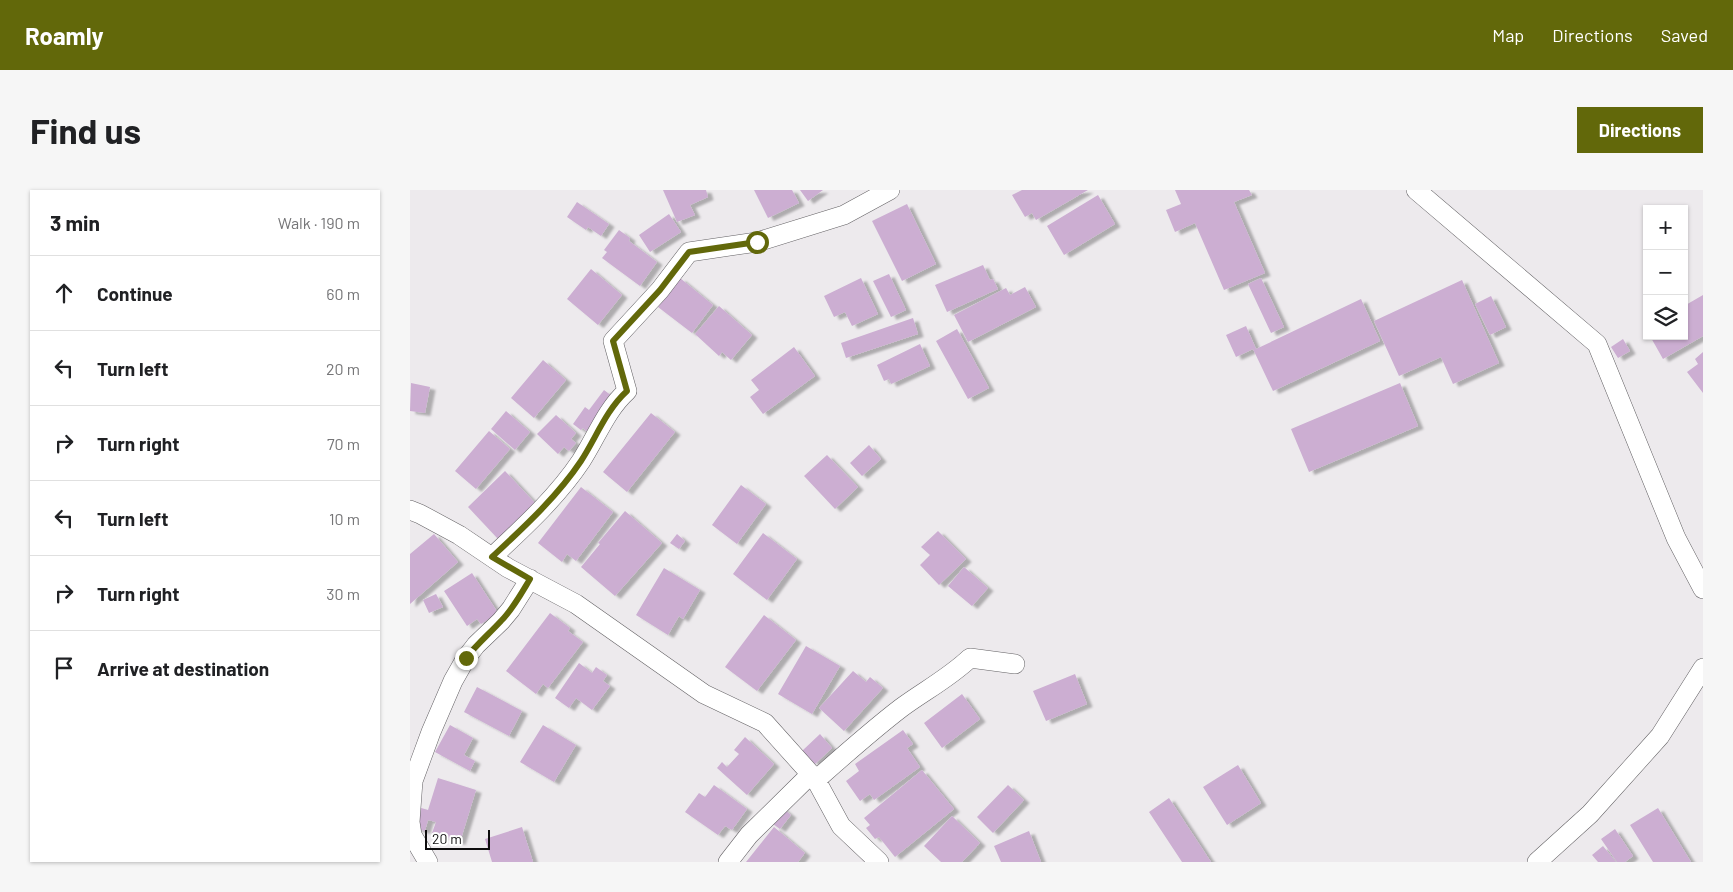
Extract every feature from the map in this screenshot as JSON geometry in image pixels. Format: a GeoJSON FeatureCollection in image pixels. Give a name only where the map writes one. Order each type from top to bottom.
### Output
{"type":"FeatureCollection","features":[{"type":"Feature","properties":{"kind":"street"},"geometry":{"type":"LineString","coordinates":[[492,557],[517,534],[568,478],[618,399],[627,391],[613,341],[660,290],[689,252],[757,242],[836,218],[890,190]]}},
{"type":"Feature","properties":{"kind":"street"},"geometry":{"type":"LineString","coordinates":[[1416,190],[1597,344],[1676,538],[1703,589]]}},
{"type":"Feature","properties":{"kind":"street"},"geometry":{"type":"LineString","coordinates":[[410,510],[459,535],[492,557],[576,604],[704,694],[765,723],[813,778],[841,826],[879,862]]}},
{"type":"Feature","properties":{"kind":"street"},"geometry":{"type":"LineString","coordinates":[[428,862],[412,835],[410,822],[413,782],[431,732],[453,681],[466,658],[511,609],[530,579]]}},
{"type":"Feature","properties":{"kind":"street"},"geometry":{"type":"LineString","coordinates":[[728,862],[750,835],[813,778],[902,708],[957,670],[970,658],[1015,664]]}},
{"type":"Feature","properties":{"kind":"street"},"geometry":{"type":"LineString","coordinates":[[1536,862],[1590,814],[1660,736],[1703,668]]}},
{"type":"Feature","properties":{"kind":"building"},"geometry":{"type":"Polygon","coordinates":[[[663,190],[706,190],[708,197],[690,205],[695,215],[677,222],[663,190]]]}},
{"type":"Feature","properties":{"kind":"building"},"geometry":{"type":"Polygon","coordinates":[[[754,190],[792,190],[799,203],[768,218],[754,190]]]}},
{"type":"Feature","properties":{"kind":"building"},"geometry":{"type":"Polygon","coordinates":[[[800,190],[823,190],[808,201],[800,190]]]}},
{"type":"Feature","properties":{"kind":"building"},"geometry":{"type":"Polygon","coordinates":[[[1022,190],[1088,190],[1036,220],[1032,213],[1025,217],[1012,195],[1022,190]]]}},
{"type":"Feature","properties":{"kind":"building"},"geometry":{"type":"Polygon","coordinates":[[[1175,190],[1249,190],[1252,195],[1234,202],[1265,273],[1224,290],[1195,223],[1175,232],[1166,210],[1181,204],[1175,190]]]}},
{"type":"Feature","properties":{"kind":"building"},"geometry":{"type":"Polygon","coordinates":[[[1098,195],[1115,224],[1064,255],[1047,226],[1098,195]]]}},
{"type":"Feature","properties":{"kind":"building"},"geometry":{"type":"Polygon","coordinates":[[[577,202],[609,224],[601,236],[588,227],[586,230],[567,217],[577,202]]]}},
{"type":"Feature","properties":{"kind":"building"},"geometry":{"type":"Polygon","coordinates":[[[907,204],[936,264],[902,281],[872,221],[907,204]]]}},
{"type":"Feature","properties":{"kind":"building"},"geometry":{"type":"Polygon","coordinates":[[[669,214],[681,232],[650,252],[639,235],[669,214]]]}},
{"type":"Feature","properties":{"kind":"building"},"geometry":{"type":"Polygon","coordinates":[[[619,230],[630,238],[629,241],[657,262],[640,286],[602,258],[607,252],[604,250],[619,230]]]}},
{"type":"Feature","properties":{"kind":"building"},"geometry":{"type":"Polygon","coordinates":[[[983,265],[990,280],[993,279],[998,289],[947,312],[935,285],[983,265]]]}},
{"type":"Feature","properties":{"kind":"building"},"geometry":{"type":"Polygon","coordinates":[[[591,269],[622,295],[598,325],[567,299],[591,269]]]}},
{"type":"Feature","properties":{"kind":"building"},"geometry":{"type":"Polygon","coordinates":[[[889,274],[906,310],[891,317],[873,281],[889,274]]]}},
{"type":"Feature","properties":{"kind":"building"},"geometry":{"type":"Polygon","coordinates":[[[680,278],[713,305],[692,333],[658,307],[680,278]]]}},
{"type":"Feature","properties":{"kind":"building"},"geometry":{"type":"Polygon","coordinates":[[[861,278],[878,314],[852,326],[845,312],[834,317],[824,296],[861,278]]]}},
{"type":"Feature","properties":{"kind":"building"},"geometry":{"type":"Polygon","coordinates":[[[1261,278],[1284,327],[1271,333],[1248,284],[1261,278]]]}},
{"type":"Feature","properties":{"kind":"building"},"geometry":{"type":"Polygon","coordinates":[[[1462,280],[1499,363],[1453,384],[1441,357],[1399,376],[1374,321],[1462,280]]]}},
{"type":"Feature","properties":{"kind":"building"},"geometry":{"type":"Polygon","coordinates":[[[1025,287],[1036,307],[968,342],[954,315],[1006,288],[1010,295],[1025,287]]]}},
{"type":"Feature","properties":{"kind":"building"},"geometry":{"type":"Polygon","coordinates":[[[1703,295],[1703,336],[1663,359],[1652,340],[1688,340],[1688,304],[1703,295]]]}},
{"type":"Feature","properties":{"kind":"building"},"geometry":{"type":"Polygon","coordinates":[[[1491,296],[1506,327],[1490,335],[1475,304],[1491,296]]]}},
{"type":"Feature","properties":{"kind":"building"},"geometry":{"type":"Polygon","coordinates":[[[1361,299],[1380,341],[1273,391],[1253,349],[1236,357],[1226,335],[1246,326],[1256,349],[1361,299]]]}},
{"type":"Feature","properties":{"kind":"building"},"geometry":{"type":"Polygon","coordinates":[[[719,306],[752,335],[731,360],[722,352],[719,356],[695,334],[719,306]]]}},
{"type":"Feature","properties":{"kind":"building"},"geometry":{"type":"Polygon","coordinates":[[[913,318],[918,334],[846,358],[841,343],[913,318]]]}},
{"type":"Feature","properties":{"kind":"building"},"geometry":{"type":"Polygon","coordinates":[[[957,329],[989,388],[968,399],[936,341],[957,329]]]}},
{"type":"Feature","properties":{"kind":"building"},"geometry":{"type":"Polygon","coordinates":[[[1623,339],[1630,351],[1618,358],[1611,347],[1623,339]]]}},
{"type":"Feature","properties":{"kind":"building"},"geometry":{"type":"Polygon","coordinates":[[[920,344],[930,366],[891,384],[889,379],[884,381],[877,365],[920,344]]]}},
{"type":"Feature","properties":{"kind":"building"},"geometry":{"type":"Polygon","coordinates":[[[794,347],[815,376],[763,414],[750,397],[759,390],[751,380],[794,347]]]}},
{"type":"Feature","properties":{"kind":"building"},"geometry":{"type":"Polygon","coordinates":[[[1703,352],[1703,393],[1687,372],[1698,364],[1695,359],[1703,352]]]}},
{"type":"Feature","properties":{"kind":"building"},"geometry":{"type":"Polygon","coordinates":[[[543,360],[566,380],[534,418],[511,398],[543,360]]]}},
{"type":"Feature","properties":{"kind":"building"},"geometry":{"type":"Polygon","coordinates":[[[411,383],[430,387],[425,413],[410,411],[411,383]]]}},
{"type":"Feature","properties":{"kind":"building"},"geometry":{"type":"Polygon","coordinates":[[[1400,383],[1418,426],[1309,472],[1291,429],[1400,383]]]}},
{"type":"Feature","properties":{"kind":"building"},"geometry":{"type":"Polygon","coordinates":[[[604,390],[616,399],[590,434],[583,428],[581,430],[573,424],[585,407],[589,410],[604,390]]]}},
{"type":"Feature","properties":{"kind":"building"},"geometry":{"type":"Polygon","coordinates":[[[506,411],[530,432],[515,450],[491,429],[506,411]]]}},
{"type":"Feature","properties":{"kind":"building"},"geometry":{"type":"Polygon","coordinates":[[[651,413],[675,432],[627,492],[603,472],[651,413]]]}},
{"type":"Feature","properties":{"kind":"building"},"geometry":{"type":"Polygon","coordinates":[[[556,415],[576,433],[571,439],[576,443],[569,451],[564,447],[558,454],[537,434],[556,415]]]}},
{"type":"Feature","properties":{"kind":"building"},"geometry":{"type":"Polygon","coordinates":[[[489,431],[510,449],[476,489],[455,471],[489,431]]]}},
{"type":"Feature","properties":{"kind":"building"},"geometry":{"type":"Polygon","coordinates":[[[869,445],[881,459],[862,476],[850,463],[869,445]]]}},
{"type":"Feature","properties":{"kind":"building"},"geometry":{"type":"Polygon","coordinates":[[[827,455],[858,487],[835,509],[804,476],[827,455]]]}},
{"type":"Feature","properties":{"kind":"building"},"geometry":{"type":"Polygon","coordinates":[[[505,471],[535,503],[498,539],[468,507],[505,471]]]}},
{"type":"Feature","properties":{"kind":"building"},"geometry":{"type":"Polygon","coordinates":[[[741,485],[766,504],[737,544],[712,525],[741,485]]]}},
{"type":"Feature","properties":{"kind":"building"},"geometry":{"type":"Polygon","coordinates":[[[581,487],[613,512],[576,561],[567,554],[562,562],[538,543],[581,487]]]}},
{"type":"Feature","properties":{"kind":"building"},"geometry":{"type":"Polygon","coordinates":[[[625,511],[662,543],[615,596],[581,567],[625,511]]]}},
{"type":"Feature","properties":{"kind":"building"},"geometry":{"type":"Polygon","coordinates":[[[938,531],[966,559],[939,585],[920,565],[930,555],[921,547],[938,531]]]}},
{"type":"Feature","properties":{"kind":"building"},"geometry":{"type":"Polygon","coordinates":[[[763,533],[797,559],[767,600],[733,574],[763,533]]]}},
{"type":"Feature","properties":{"kind":"building"},"geometry":{"type":"Polygon","coordinates":[[[434,534],[458,562],[410,604],[410,554],[434,534]]]}},
{"type":"Feature","properties":{"kind":"building"},"geometry":{"type":"Polygon","coordinates":[[[677,534],[685,541],[679,549],[670,543],[677,534]]]}},
{"type":"Feature","properties":{"kind":"building"},"geometry":{"type":"Polygon","coordinates":[[[964,567],[988,588],[972,606],[948,586],[964,567]]]}},
{"type":"Feature","properties":{"kind":"building"},"geometry":{"type":"Polygon","coordinates":[[[664,568],[700,590],[683,619],[679,616],[668,635],[636,615],[664,568]]]}},
{"type":"Feature","properties":{"kind":"building"},"geometry":{"type":"Polygon","coordinates":[[[472,573],[498,613],[481,624],[477,619],[467,626],[444,591],[472,573]]]}},
{"type":"Feature","properties":{"kind":"building"},"geometry":{"type":"Polygon","coordinates":[[[436,594],[443,607],[429,613],[423,600],[436,594]]]}},
{"type":"Feature","properties":{"kind":"building"},"geometry":{"type":"Polygon","coordinates":[[[550,613],[570,628],[568,631],[583,642],[548,688],[543,684],[536,694],[506,671],[550,613]]]}},
{"type":"Feature","properties":{"kind":"building"},"geometry":{"type":"Polygon","coordinates":[[[764,615],[796,640],[757,691],[725,667],[764,615]]]}},
{"type":"Feature","properties":{"kind":"building"},"geometry":{"type":"Polygon","coordinates":[[[806,646],[840,666],[812,714],[778,694],[806,646]]]}},
{"type":"Feature","properties":{"kind":"building"},"geometry":{"type":"Polygon","coordinates":[[[579,663],[592,673],[596,667],[607,675],[603,681],[610,686],[592,710],[576,698],[569,708],[555,698],[579,663]]]}},
{"type":"Feature","properties":{"kind":"building"},"geometry":{"type":"Polygon","coordinates":[[[853,671],[866,682],[870,677],[883,688],[844,731],[819,708],[853,671]]]}},
{"type":"Feature","properties":{"kind":"building"},"geometry":{"type":"Polygon","coordinates":[[[1075,674],[1087,704],[1046,721],[1033,691],[1075,674]]]}},
{"type":"Feature","properties":{"kind":"building"},"geometry":{"type":"Polygon","coordinates":[[[477,687],[522,711],[509,736],[464,712],[477,687]]]}},
{"type":"Feature","properties":{"kind":"building"},"geometry":{"type":"Polygon","coordinates":[[[962,694],[980,719],[942,748],[924,723],[962,694]]]}},
{"type":"Feature","properties":{"kind":"building"},"geometry":{"type":"Polygon","coordinates":[[[450,725],[473,738],[464,755],[475,761],[470,771],[435,752],[450,725]]]}},
{"type":"Feature","properties":{"kind":"building"},"geometry":{"type":"Polygon","coordinates":[[[543,725],[576,745],[554,782],[520,762],[543,725]]]}},
{"type":"Feature","properties":{"kind":"building"},"geometry":{"type":"Polygon","coordinates":[[[903,730],[913,744],[907,748],[920,767],[874,800],[870,794],[860,801],[846,781],[859,771],[855,764],[903,730]]]}},
{"type":"Feature","properties":{"kind":"building"},"geometry":{"type":"Polygon","coordinates":[[[820,734],[832,748],[815,764],[802,751],[820,734]]]}},
{"type":"Feature","properties":{"kind":"building"},"geometry":{"type":"Polygon","coordinates":[[[745,737],[774,764],[747,795],[717,768],[722,762],[727,767],[739,754],[734,750],[745,737]]]}},
{"type":"Feature","properties":{"kind":"building"},"geometry":{"type":"Polygon","coordinates":[[[1238,765],[1261,803],[1227,825],[1203,787],[1238,765]]]}},
{"type":"Feature","properties":{"kind":"building"},"geometry":{"type":"Polygon","coordinates":[[[922,770],[954,809],[895,857],[879,837],[875,839],[866,828],[870,825],[864,818],[922,770]]]}},
{"type":"Feature","properties":{"kind":"building"},"geometry":{"type":"Polygon","coordinates":[[[438,778],[476,790],[460,842],[432,833],[436,822],[428,820],[425,831],[412,827],[418,807],[428,810],[438,778]]]}},
{"type":"Feature","properties":{"kind":"building"},"geometry":{"type":"Polygon","coordinates":[[[714,785],[747,809],[732,830],[725,826],[718,835],[685,812],[699,793],[705,797],[714,785]]]}},
{"type":"Feature","properties":{"kind":"building"},"geometry":{"type":"Polygon","coordinates":[[[1008,785],[1024,800],[993,833],[977,817],[1008,785]]]}},
{"type":"Feature","properties":{"kind":"building"},"geometry":{"type":"Polygon","coordinates":[[[1169,798],[1211,862],[1182,862],[1149,812],[1169,798]]]}},
{"type":"Feature","properties":{"kind":"building"},"geometry":{"type":"Polygon","coordinates":[[[780,806],[791,815],[780,829],[769,821],[780,806]]]}},
{"type":"Feature","properties":{"kind":"building"},"geometry":{"type":"Polygon","coordinates":[[[1658,808],[1691,862],[1653,862],[1630,825],[1658,808]]]}},
{"type":"Feature","properties":{"kind":"building"},"geometry":{"type":"Polygon","coordinates":[[[952,816],[980,843],[962,862],[941,862],[924,846],[952,816]]]}},
{"type":"Feature","properties":{"kind":"building"},"geometry":{"type":"Polygon","coordinates":[[[522,827],[533,862],[492,862],[485,839],[522,827]]]}},
{"type":"Feature","properties":{"kind":"building"},"geometry":{"type":"Polygon","coordinates":[[[774,827],[805,853],[798,862],[746,862],[774,827]]]}},
{"type":"Feature","properties":{"kind":"building"},"geometry":{"type":"Polygon","coordinates":[[[1615,829],[1633,856],[1625,862],[1617,862],[1601,839],[1615,829]]]}},
{"type":"Feature","properties":{"kind":"building"},"geometry":{"type":"Polygon","coordinates":[[[1029,831],[1041,862],[1001,862],[994,846],[1029,831]]]}},
{"type":"Feature","properties":{"kind":"building"},"geometry":{"type":"Polygon","coordinates":[[[1603,846],[1616,862],[1598,862],[1592,855],[1603,846]]]}},
{"type":"Feature","properties":{"kind":"route"},"geometry":{"type":"LineString","coordinates":[[466,658],[511,609],[530,579],[508,568],[492,557],[517,534],[568,478],[618,399],[627,391],[613,341],[660,290],[689,252],[757,242]]}}]}
